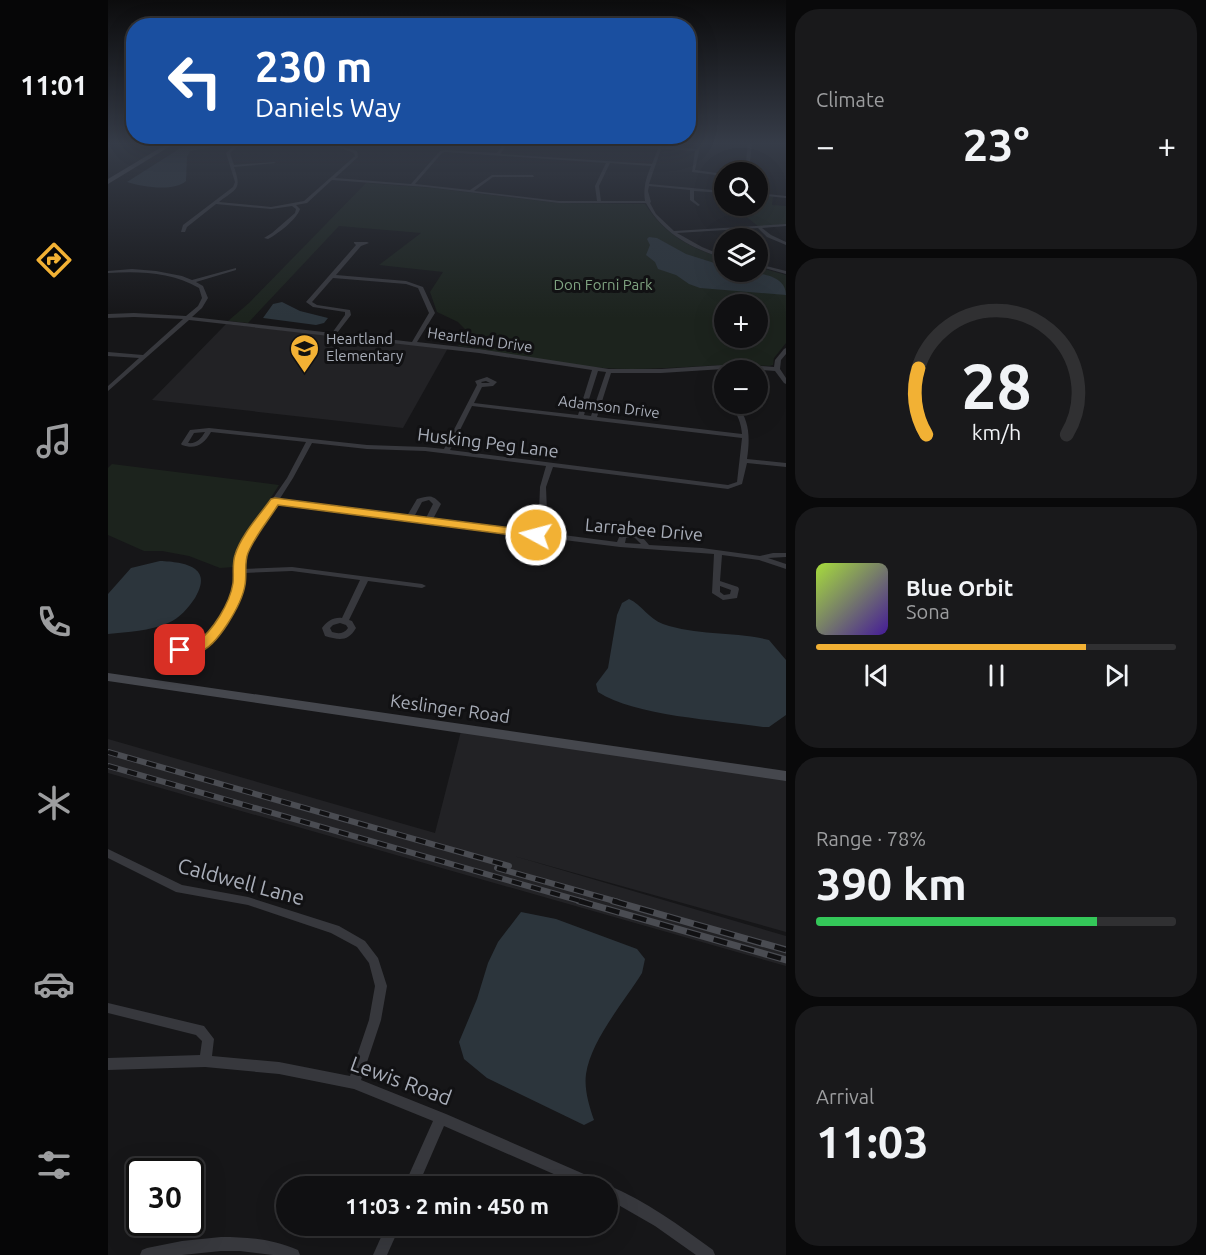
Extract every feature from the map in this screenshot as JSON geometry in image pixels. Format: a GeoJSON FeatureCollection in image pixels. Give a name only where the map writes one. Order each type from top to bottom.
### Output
{"type":"FeatureCollection","features":[{"type":"Feature","properties":{"kind":"main road","name":"Keslinger Road"},"geometry":{"type":"LineString","coordinates":[[108,677],[786,776]]}},
{"type":"Feature","properties":{"kind":"street"},"geometry":{"type":"LineString","coordinates":[[183,231],[185,226],[219,201]]}},
{"type":"Feature","properties":{"kind":"street"},"geometry":{"type":"LineString","coordinates":[[216,203],[266,207],[294,205],[307,201]]}},
{"type":"Feature","properties":{"kind":"street"},"geometry":{"type":"LineString","coordinates":[[549,201],[649,202],[657,216],[675,233],[699,249],[714,254]]}},
{"type":"Feature","properties":{"kind":"street"},"geometry":{"type":"LineString","coordinates":[[693,201],[698,205]]}},
{"type":"Feature","properties":{"kind":"street"},"geometry":{"type":"LineString","coordinates":[[266,238],[274,234],[297,213],[298,209],[294,205]]}},
{"type":"Feature","properties":{"kind":"street"},"geometry":{"type":"LineString","coordinates":[[760,228],[786,225]]}},
{"type":"Feature","properties":{"kind":"street"},"geometry":{"type":"LineString","coordinates":[[675,233],[714,229]]}},
{"type":"Feature","properties":{"kind":"street"},"geometry":{"type":"LineString","coordinates":[[768,235],[786,244]]}},
{"type":"Feature","properties":{"kind":"street"},"geometry":{"type":"LineString","coordinates":[[333,334],[348,315],[348,311],[309,303],[359,245]]}},
{"type":"Feature","properties":{"kind":"street"},"geometry":{"type":"LineString","coordinates":[[768,268],[786,273]]}},
{"type":"Feature","properties":{"kind":"street"},"geometry":{"type":"LineString","coordinates":[[780,271],[786,268]]}},
{"type":"Feature","properties":{"kind":"street"},"geometry":{"type":"LineString","coordinates":[[193,281],[234,269]]}},
{"type":"Feature","properties":{"kind":"street"},"geometry":{"type":"LineString","coordinates":[[108,272],[135,271],[164,274],[193,281],[201,287],[205,298],[200,307],[108,389]]}},
{"type":"Feature","properties":{"kind":"street"},"geometry":{"type":"LineString","coordinates":[[332,276],[406,283],[420,287],[432,313],[414,343]]}},
{"type":"Feature","properties":{"kind":"street"},"geometry":{"type":"LineString","coordinates":[[110,316],[117,308]]}},
{"type":"Feature","properties":{"kind":"street","name":"Heartland Drive"},"geometry":{"type":"LineString","coordinates":[[110,316],[188,318],[414,343],[491,352],[595,370],[661,372],[739,366],[777,369]]}},
{"type":"Feature","properties":{"kind":"street"},"geometry":{"type":"LineString","coordinates":[[786,350],[778,360],[777,369],[786,382]]}},
{"type":"Feature","properties":{"kind":"street"},"geometry":{"type":"LineString","coordinates":[[108,354],[144,357]]}},
{"type":"Feature","properties":{"kind":"street"},"geometry":{"type":"LineString","coordinates":[[580,417],[595,370]]}},
{"type":"Feature","properties":{"kind":"street"},"geometry":{"type":"LineString","coordinates":[[594,418],[609,371]]}},
{"type":"Feature","properties":{"kind":"street"},"geometry":{"type":"LineString","coordinates":[[446,452],[480,385]]}},
{"type":"Feature","properties":{"kind":"street","name":"Adamson Drive"},"geometry":{"type":"LineString","coordinates":[[471,404],[744,436]]}},
{"type":"Feature","properties":{"kind":"street"},"geometry":{"type":"LineString","coordinates":[[741,414],[744,422],[743,458]]}},
{"type":"Feature","properties":{"kind":"street","name":"Husking Peg Lane"},"geometry":{"type":"LineString","coordinates":[[209,430],[372,448],[446,452],[728,487],[740,483],[743,458]]}},
{"type":"Feature","properties":{"kind":"street"},"geometry":{"type":"LineString","coordinates":[[199,648],[208,641],[235,601],[238,594],[241,556],[246,544],[292,476],[300,455],[310,441]]}},
{"type":"Feature","properties":{"kind":"street"},"geometry":{"type":"LineString","coordinates":[[743,458],[786,461]]}},
{"type":"Feature","properties":{"kind":"street"},"geometry":{"type":"LineString","coordinates":[[743,458],[786,465]]}},
{"type":"Feature","properties":{"kind":"street"},"geometry":{"type":"LineString","coordinates":[[536,535],[543,512],[543,487],[550,465]]}},
{"type":"Feature","properties":{"kind":"street"},"geometry":{"type":"LineString","coordinates":[[409,519],[419,500],[427,497],[435,500],[437,504],[428,521]]}},
{"type":"Feature","properties":{"kind":"street","name":"Larrabee Drive"},"geometry":{"type":"LineString","coordinates":[[275,501],[620,545],[624,537],[632,535],[641,539],[646,548],[718,552],[760,558],[786,567]]}},
{"type":"Feature","properties":{"kind":"street"},"geometry":{"type":"LineString","coordinates":[[716,582],[718,552]]}},
{"type":"Feature","properties":{"kind":"street","name":"Larrabee Drive"},"geometry":{"type":"LineString","coordinates":[[760,558],[786,555]]}},
{"type":"Feature","properties":{"kind":"street"},"geometry":{"type":"LineString","coordinates":[[239,570],[292,569],[422,586]]}},
{"type":"Feature","properties":{"kind":"street"},"geometry":{"type":"LineString","coordinates":[[345,621],[365,579]]}},
{"type":"Feature","properties":{"kind":"street","name":"Caldwell Lane"},"geometry":{"type":"LineString","coordinates":[[108,853],[180,889],[248,901],[335,929],[361,944],[374,960],[381,986],[375,1020],[354,1083]]}},
{"type":"Feature","properties":{"kind":"street"},"geometry":{"type":"LineString","coordinates":[[108,1008],[200,1030],[208,1039],[205,1061]]}},
{"type":"Feature","properties":{"kind":"street","name":"Lewis Road"},"geometry":{"type":"LineString","coordinates":[[108,1064],[205,1061],[279,1068],[354,1083],[441,1118],[572,1176]]}},
{"type":"Feature","properties":{"kind":"street"},"geometry":{"type":"LineString","coordinates":[[415,1176],[441,1118]]}},
{"type":"Feature","properties":{"kind":"street"},"geometry":{"type":"LineString","coordinates":[[618,1197],[670,1227],[708,1255]]}},
{"type":"Feature","properties":{"kind":"street"},"geometry":{"type":"LineString","coordinates":[[380,1255],[389,1236]]}},
{"type":"Feature","properties":{"kind":"street"},"geometry":{"type":"LineString","coordinates":[[147,1255],[170,1250],[242,1243],[293,1255]]}},
{"type":"Feature","properties":{"kind":"shaded area"},"geometry":{"type":"Polygon","coordinates":[[[657,238],[686,254],[714,263],[714,282],[768,282],[768,276],[779,281],[786,295],[700,288],[689,284],[676,275],[658,269],[655,262],[646,255],[650,245],[647,239],[657,238]]]}},
{"type":"Feature","properties":{"kind":"shaded area"},"geometry":{"type":"Polygon","coordinates":[[[282,302],[300,311],[328,318],[324,323],[316,325],[263,318],[273,304],[282,302]]]}},
{"type":"Feature","properties":{"kind":"shaded area","name":"Heartland Elementary"},"geometry":{"type":"Polygon","coordinates":[[[226,324],[448,348],[403,428],[152,400],[226,324]]]}},
{"type":"Feature","properties":{"kind":"shaded area"},"geometry":{"type":"Polygon","coordinates":[[[160,561],[187,565],[199,573],[200,588],[195,598],[180,616],[161,626],[108,634],[108,594],[131,568],[160,561]]]}},
{"type":"Feature","properties":{"kind":"shaded area"},"geometry":{"type":"Polygon","coordinates":[[[629,599],[654,619],[676,628],[769,640],[786,660],[786,715],[769,727],[763,727],[654,712],[633,707],[598,692],[596,684],[608,668],[617,615],[622,603],[629,599]]]}},
{"type":"Feature","properties":{"kind":"shaded area"},"geometry":{"type":"Polygon","coordinates":[[[461,731],[786,780],[786,932],[514,856],[786,936],[786,966],[108,773],[108,739],[435,833],[461,731]]]}},
{"type":"Feature","properties":{"kind":"shaded area"},"geometry":{"type":"Polygon","coordinates":[[[521,912],[556,919],[637,949],[645,959],[642,973],[601,1035],[589,1061],[586,1086],[594,1120],[584,1125],[487,1078],[464,1059],[459,1042],[477,999],[488,963],[498,942],[521,912]]]}},
{"type":"Feature","properties":{"kind":"green space","name":"Don Forni Park"},"geometry":{"type":"Polygon","coordinates":[[[349,201],[538,201],[645,204],[652,215],[679,239],[714,255],[714,282],[768,282],[768,270],[786,275],[786,343],[774,358],[773,365],[769,366],[768,360],[714,360],[714,366],[625,369],[549,361],[458,346],[468,332],[458,322],[437,312],[430,292],[443,272],[379,265],[421,233],[339,226],[248,323],[228,321],[249,303],[349,201]]]}},
{"type":"Feature","properties":{"kind":"green space"},"geometry":{"type":"Polygon","coordinates":[[[768,201],[772,201],[772,205],[786,206],[786,224],[759,227],[745,216],[768,216],[768,201]]]}},
{"type":"Feature","properties":{"kind":"green space"},"geometry":{"type":"Polygon","coordinates":[[[112,464],[279,485],[236,552],[234,567],[220,568],[189,556],[162,551],[144,551],[108,535],[108,468],[112,464]]]}},
{"type":"Feature","properties":{"kind":"railway"},"geometry":{"type":"LineString","coordinates":[[108,752],[509,866]]}},
{"type":"Feature","properties":{"kind":"railway"},"geometry":{"type":"LineString","coordinates":[[108,766],[584,902]]}},
{"type":"Feature","properties":{"kind":"railway"},"geometry":{"type":"LineString","coordinates":[[497,868],[618,902]]}},
{"type":"Feature","properties":{"kind":"railway"},"geometry":{"type":"LineString","coordinates":[[579,901],[786,960]]}},
{"type":"Feature","properties":{"kind":"railway"},"geometry":{"type":"LineString","coordinates":[[613,901],[786,950]]}},
{"type":"Feature","properties":{"kind":"place","name":"Heartland Elementary"},"geometry":{"type":"Point","coordinates":[305,374]}},
{"type":"Feature","properties":{"kind":"route"},"geometry":{"type":"LineString","coordinates":[[180,650],[188,646],[199,648],[208,641],[235,601],[238,594],[241,556],[246,544],[275,501],[536,535]]}}]}
